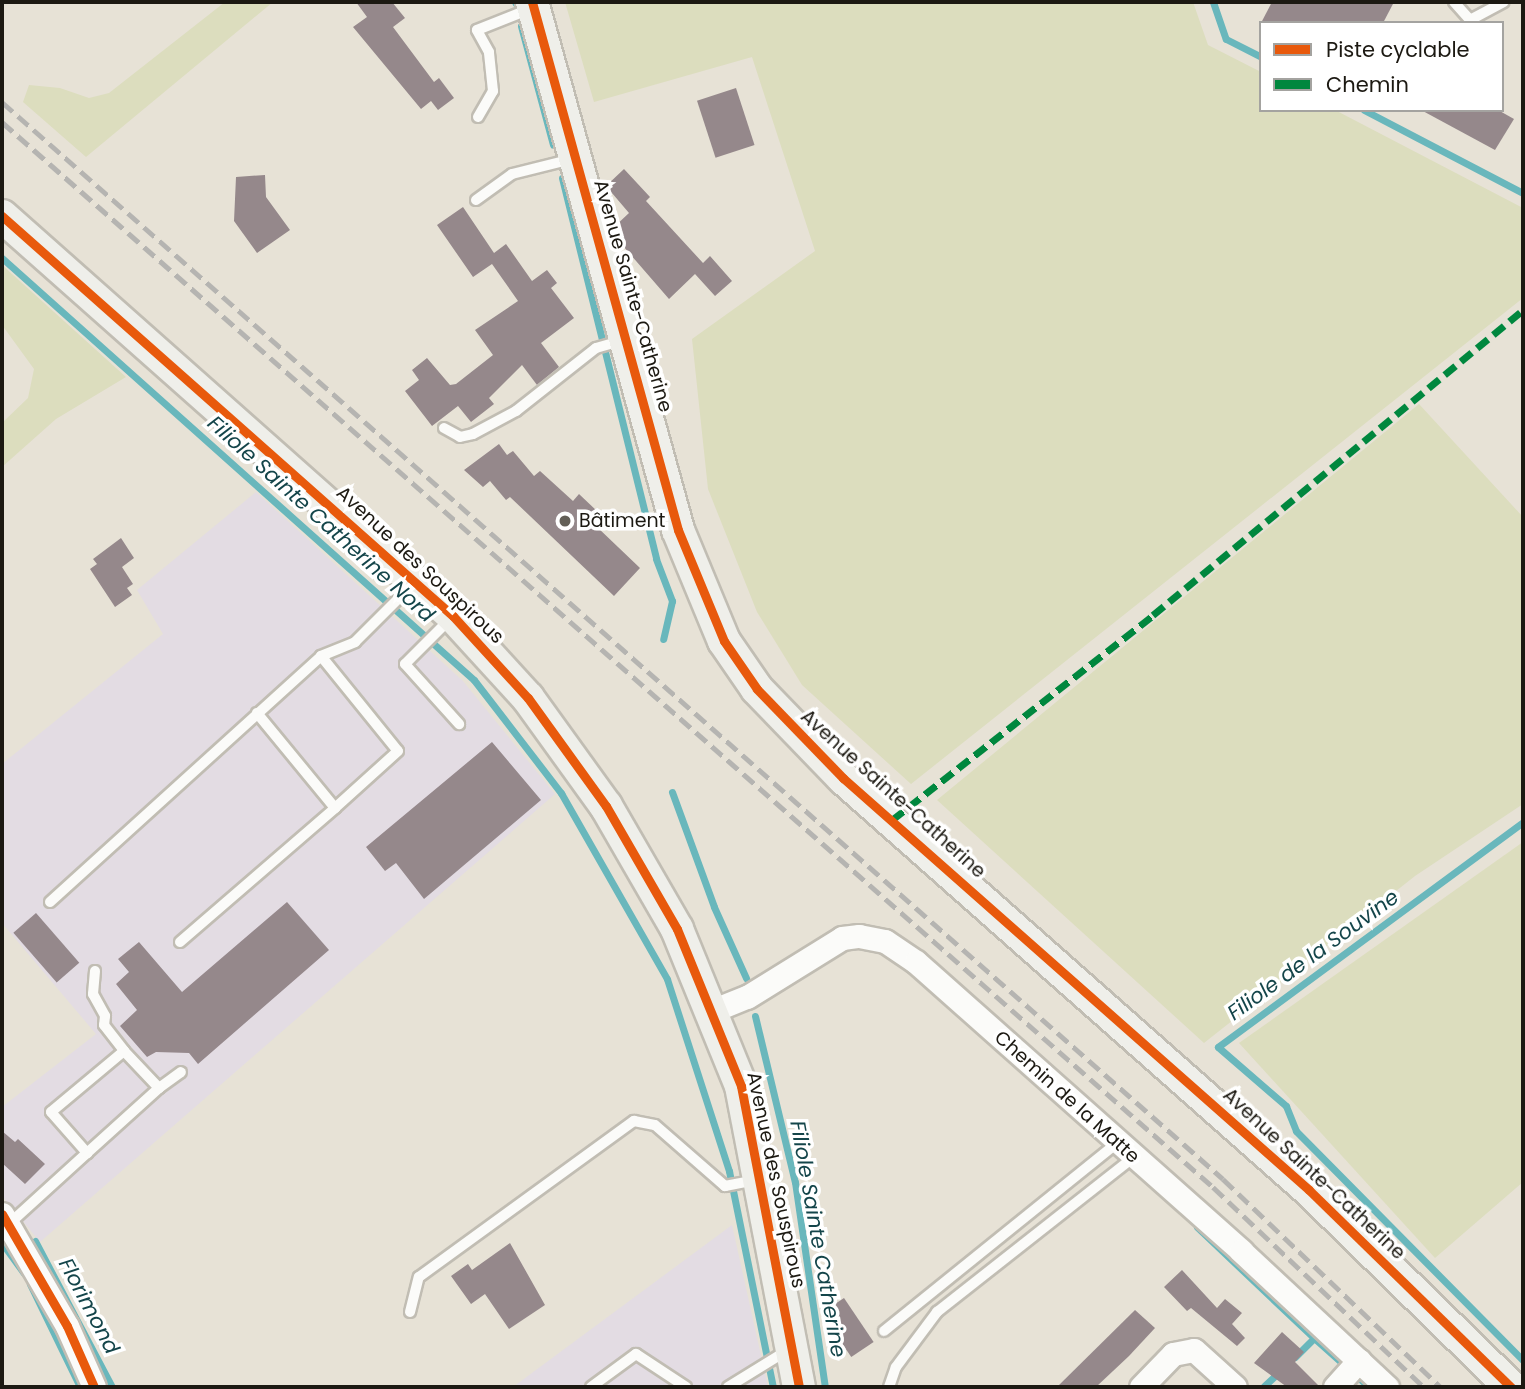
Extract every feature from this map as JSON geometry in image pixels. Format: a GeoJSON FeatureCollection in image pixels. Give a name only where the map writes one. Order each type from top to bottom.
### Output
{"type":"FeatureCollection","features":[{"type":"Feature","properties":{"kind":"main road","name":"Avenue Sainte-Catherine"},"geometry":{"type":"LineString","coordinates":[[533,4],[576,158],[621,341],[678,530],[701,592],[724,641],[757,689],[843,778],[1309,1190],[1511,1387]]}},
{"type":"Feature","properties":{"kind":"main road","name":"Avenue des Souspirous"},"geometry":{"type":"LineString","coordinates":[[2,216],[453,616],[528,698],[606,806],[654,883],[714,1010],[741,1086],[762,1179],[799,1387]]}},
{"type":"Feature","properties":{"kind":"street","name":"Chemin de la Matte"},"geometry":{"type":"LineString","coordinates":[[714,1010],[747,997],[842,938],[859,936],[885,941],[916,962],[1387,1387]]}},
{"type":"Feature","properties":{"kind":"street"},"geometry":{"type":"LineString","coordinates":[[6,1219],[67,1326],[94,1387]]}},
{"type":"Feature","properties":{"kind":"street"},"geometry":{"type":"LineString","coordinates":[[1141,1387],[1173,1354],[1194,1350],[1235,1387]]}},
{"type":"Feature","properties":{"kind":"street"},"geometry":{"type":"LineString","coordinates":[[1335,1387],[1359,1360]]}},
{"type":"Feature","properties":{"kind":"lane"},"geometry":{"type":"LineString","coordinates":[[1454,2],[1470,20],[1504,2]]}},
{"type":"Feature","properties":{"kind":"lane"},"geometry":{"type":"LineString","coordinates":[[478,117],[493,91],[489,52],[477,30],[533,4]]}},
{"type":"Feature","properties":{"kind":"lane"},"geometry":{"type":"LineString","coordinates":[[476,200],[512,174],[576,158]]}},
{"type":"Feature","properties":{"kind":"lane"},"geometry":{"type":"LineString","coordinates":[[444,428],[460,436],[473,434],[516,411],[596,348],[621,341]]}},
{"type":"Feature","properties":{"kind":"lane"},"geometry":{"type":"LineString","coordinates":[[50,902],[321,656],[355,642],[416,581]]}},
{"type":"Feature","properties":{"kind":"lane"},"geometry":{"type":"LineString","coordinates":[[453,616],[405,663],[459,724]]}},
{"type":"Feature","properties":{"kind":"lane"},"geometry":{"type":"LineString","coordinates":[[180,942],[398,751],[321,656]]}},
{"type":"Feature","properties":{"kind":"lane"},"geometry":{"type":"LineString","coordinates":[[257,713],[335,808]]}},
{"type":"Feature","properties":{"kind":"lane"},"geometry":{"type":"LineString","coordinates":[[95,971],[93,994],[105,1016],[104,1025],[159,1088]]}},
{"type":"Feature","properties":{"kind":"lane"},"geometry":{"type":"LineString","coordinates":[[87,1153],[51,1112],[124,1051]]}},
{"type":"Feature","properties":{"kind":"lane"},"geometry":{"type":"LineString","coordinates":[[6,1219],[181,1072]]}},
{"type":"Feature","properties":{"kind":"lane"},"geometry":{"type":"LineString","coordinates":[[410,1312],[419,1277],[634,1121],[654,1125],[726,1186],[762,1179]]}},
{"type":"Feature","properties":{"kind":"lane"},"geometry":{"type":"LineString","coordinates":[[884,1331],[1126,1149]]}},
{"type":"Feature","properties":{"kind":"lane"},"geometry":{"type":"LineString","coordinates":[[888,1387],[896,1367],[937,1312],[1126,1149]]}},
{"type":"Feature","properties":{"kind":"lane"},"geometry":{"type":"LineString","coordinates":[[727,1387],[792,1348]]}},
{"type":"Feature","properties":{"kind":"lane"},"geometry":{"type":"LineString","coordinates":[[591,1387],[636,1354],[686,1387]]}},
{"type":"Feature","properties":{"kind":"shaded area"},"geometry":{"type":"Polygon","coordinates":[[[256,492],[463,681],[555,794],[40,1242],[2,1196],[2,1107],[96,1034],[2,923],[2,764],[163,634],[137,590],[256,492]]]}},
{"type":"Feature","properties":{"kind":"shaded area"},"geometry":{"type":"Polygon","coordinates":[[[732,1225],[768,1387],[513,1387],[732,1225]]]}},
{"type":"Feature","properties":{"kind":"green space"},"geometry":{"type":"Polygon","coordinates":[[[225,2],[273,2],[86,157],[23,102],[29,85],[60,88],[89,98],[109,93],[225,2]]]}},
{"type":"Feature","properties":{"kind":"green space"},"geometry":{"type":"Polygon","coordinates":[[[565,2],[1193,2],[1208,45],[1259,71],[1259,112],[1339,112],[1523,208],[1523,298],[911,784],[802,685],[757,612],[708,489],[692,339],[815,251],[752,57],[594,102],[565,2]]]}},
{"type":"Feature","properties":{"kind":"green space"},"geometry":{"type":"Polygon","coordinates":[[[2,265],[126,377],[56,419],[2,467],[2,423],[28,398],[34,369],[2,325],[2,265]]]}},
{"type":"Feature","properties":{"kind":"green space"},"geometry":{"type":"Polygon","coordinates":[[[1419,404],[1523,517],[1523,804],[1415,876],[1204,1043],[937,800],[1419,404]]]}},
{"type":"Feature","properties":{"kind":"green space"},"geometry":{"type":"Polygon","coordinates":[[[1523,842],[1523,1182],[1435,1258],[1239,1043],[1523,842]]]}},
{"type":"Feature","properties":{"kind":"building"},"geometry":{"type":"Polygon","coordinates":[[[356,2],[392,2],[405,18],[393,27],[434,82],[439,78],[454,98],[438,110],[431,101],[421,109],[353,27],[367,17],[356,2]]]}},
{"type":"Feature","properties":{"kind":"building"},"geometry":{"type":"Polygon","coordinates":[[[1272,2],[1394,2],[1384,21],[1262,21],[1272,2]]]}},
{"type":"Feature","properties":{"kind":"building"},"geometry":{"type":"Polygon","coordinates":[[[736,88],[755,145],[716,158],[697,101],[736,88]]]}},
{"type":"Feature","properties":{"kind":"building"},"geometry":{"type":"Polygon","coordinates":[[[1425,112],[1502,112],[1514,119],[1495,150],[1425,112]]]}},
{"type":"Feature","properties":{"kind":"building"},"geometry":{"type":"Polygon","coordinates":[[[624,169],[650,197],[646,201],[703,263],[710,256],[732,281],[715,296],[695,274],[669,299],[617,239],[613,228],[629,213],[606,186],[624,169]]]}},
{"type":"Feature","properties":{"kind":"building"},"geometry":{"type":"Polygon","coordinates":[[[265,175],[266,197],[290,230],[257,253],[234,221],[236,177],[265,175]]]}},
{"type":"Feature","properties":{"kind":"building"},"geometry":{"type":"Polygon","coordinates":[[[463,207],[494,253],[506,244],[532,281],[547,270],[557,283],[551,288],[574,318],[541,343],[559,367],[537,385],[522,365],[489,398],[494,404],[471,422],[458,406],[432,426],[405,391],[419,380],[412,370],[427,358],[450,385],[456,384],[493,355],[475,330],[518,301],[492,264],[473,277],[437,225],[463,207]]]}},
{"type":"Feature","properties":{"kind":"building"},"geometry":{"type":"Polygon","coordinates":[[[499,444],[507,455],[513,451],[534,476],[540,471],[573,501],[579,494],[598,512],[591,518],[599,523],[596,526],[640,568],[614,596],[510,497],[506,500],[490,481],[483,487],[464,470],[499,444]]]}},
{"type":"Feature","properties":{"kind":"building"},"geometry":{"type":"Polygon","coordinates":[[[121,538],[134,558],[122,567],[133,584],[127,588],[132,595],[115,607],[90,569],[97,564],[93,559],[121,538]]]}},
{"type":"Feature","properties":{"kind":"building"},"geometry":{"type":"Polygon","coordinates":[[[492,742],[541,800],[424,899],[396,863],[385,871],[366,847],[492,742]]]}},
{"type":"Feature","properties":{"kind":"building"},"geometry":{"type":"Polygon","coordinates":[[[287,902],[329,950],[198,1064],[189,1053],[156,1052],[147,1057],[120,1026],[137,1010],[116,984],[129,972],[118,959],[139,942],[182,992],[287,902]]]}},
{"type":"Feature","properties":{"kind":"building"},"geometry":{"type":"Polygon","coordinates":[[[36,913],[79,963],[57,982],[13,933],[36,913]]]}},
{"type":"Feature","properties":{"kind":"building"},"geometry":{"type":"Polygon","coordinates":[[[2,1131],[15,1142],[18,1139],[45,1164],[25,1184],[2,1163],[2,1131]]]}},
{"type":"Feature","properties":{"kind":"building"},"geometry":{"type":"Polygon","coordinates":[[[510,1243],[545,1305],[509,1329],[485,1294],[471,1304],[451,1276],[468,1264],[472,1270],[510,1243]]]}},
{"type":"Feature","properties":{"kind":"building"},"geometry":{"type":"Polygon","coordinates":[[[1182,1270],[1217,1308],[1225,1299],[1242,1313],[1232,1324],[1245,1338],[1237,1346],[1191,1308],[1187,1311],[1164,1287],[1182,1270]]]}},
{"type":"Feature","properties":{"kind":"building"},"geometry":{"type":"Polygon","coordinates":[[[844,1298],[874,1342],[851,1357],[822,1313],[844,1298]]]}},
{"type":"Feature","properties":{"kind":"building"},"geometry":{"type":"Polygon","coordinates":[[[1135,1310],[1155,1328],[1129,1356],[1096,1387],[1057,1387],[1135,1310]]]}},
{"type":"Feature","properties":{"kind":"building"},"geometry":{"type":"Polygon","coordinates":[[[1282,1332],[1304,1352],[1295,1362],[1320,1387],[1287,1387],[1254,1363],[1282,1332]]]}},
{"type":"Feature","properties":{"kind":"waterway","name":"Filiole de la Souvine"},"geometry":{"type":"LineString","coordinates":[[1213,2],[1226,39],[1259,56]]}},
{"type":"Feature","properties":{"kind":"waterway","name":"Filiole Sainte Catherine"},"geometry":{"type":"LineString","coordinates":[[521,26],[553,145]]}},
{"type":"Feature","properties":{"kind":"waterway","name":"Filiole de la Souvine"},"geometry":{"type":"LineString","coordinates":[[1368,112],[1523,193]]}},
{"type":"Feature","properties":{"kind":"waterway","name":"Filiole Sainte Catherine"},"geometry":{"type":"LineString","coordinates":[[562,178],[656,559],[672,601],[663,639]]}},
{"type":"Feature","properties":{"kind":"waterway","name":"Filiole Sainte Catherine Nord"},"geometry":{"type":"LineString","coordinates":[[2,258],[474,680],[561,793],[667,979],[729,1171],[773,1387]]}},
{"type":"Feature","properties":{"kind":"waterway","name":"Filiole Sainte Catherine"},"geometry":{"type":"LineString","coordinates":[[672,792],[714,907],[746,978]]}},
{"type":"Feature","properties":{"kind":"waterway","name":"Filiole de la Souvine"},"geometry":{"type":"LineString","coordinates":[[1523,822],[1218,1047],[1286,1106],[1296,1131],[1523,1360]]}},
{"type":"Feature","properties":{"kind":"waterway","name":"Filiole Sainte Catherine"},"geometry":{"type":"LineString","coordinates":[[755,1016],[795,1182],[825,1387]]}},
{"type":"Feature","properties":{"kind":"waterway","name":"Filiole de la Souvine"},"geometry":{"type":"LineString","coordinates":[[1197,1227],[1314,1338],[1295,1357]]}},
{"type":"Feature","properties":{"kind":"waterway","name":"Florimond"},"geometry":{"type":"LineString","coordinates":[[35,1241],[112,1387]]}},
{"type":"Feature","properties":{"kind":"waterway"},"geometry":{"type":"LineString","coordinates":[[2,1243],[24,1273]]}},
{"type":"Feature","properties":{"kind":"waterway"},"geometry":{"type":"LineString","coordinates":[[30,1284],[80,1387]]}},
{"type":"Feature","properties":{"kind":"waterway"},"geometry":{"type":"LineString","coordinates":[[1314,1338],[1369,1387]]}},
{"type":"Feature","properties":{"kind":"waterway","name":"Filiole de la Souvine"},"geometry":{"type":"LineString","coordinates":[[1264,1386],[1279,1372]]}},
{"type":"Feature","properties":{"kind":"railway"},"geometry":{"type":"LineString","coordinates":[[2,102],[1223,1179],[1441,1387]]}},
{"type":"Feature","properties":{"kind":"railway"},"geometry":{"type":"LineString","coordinates":[[2,122],[1213,1187],[1424,1387]]}},
{"type":"Feature","properties":{"kind":"marked path"},"geometry":{"type":"LineString","coordinates":[[892,820],[1153,615],[1523,310]]}},
{"type":"Feature","properties":{"kind":"cycle path"},"geometry":{"type":"LineString","coordinates":[[532,2],[678,530],[724,641],[757,689],[843,778],[1309,1190],[1511,1387]]}},
{"type":"Feature","properties":{"kind":"cycle path"},"geometry":{"type":"LineString","coordinates":[[2,216],[453,616],[528,698],[606,806],[677,929],[741,1086],[799,1387]]}},
{"type":"Feature","properties":{"kind":"cycle path"},"geometry":{"type":"LineString","coordinates":[[2,1214],[67,1326],[94,1387]]}},
{"type":"Feature","properties":{"kind":"place","name":"Bâtiment"},"geometry":{"type":"Point","coordinates":[565,521]}}]}
